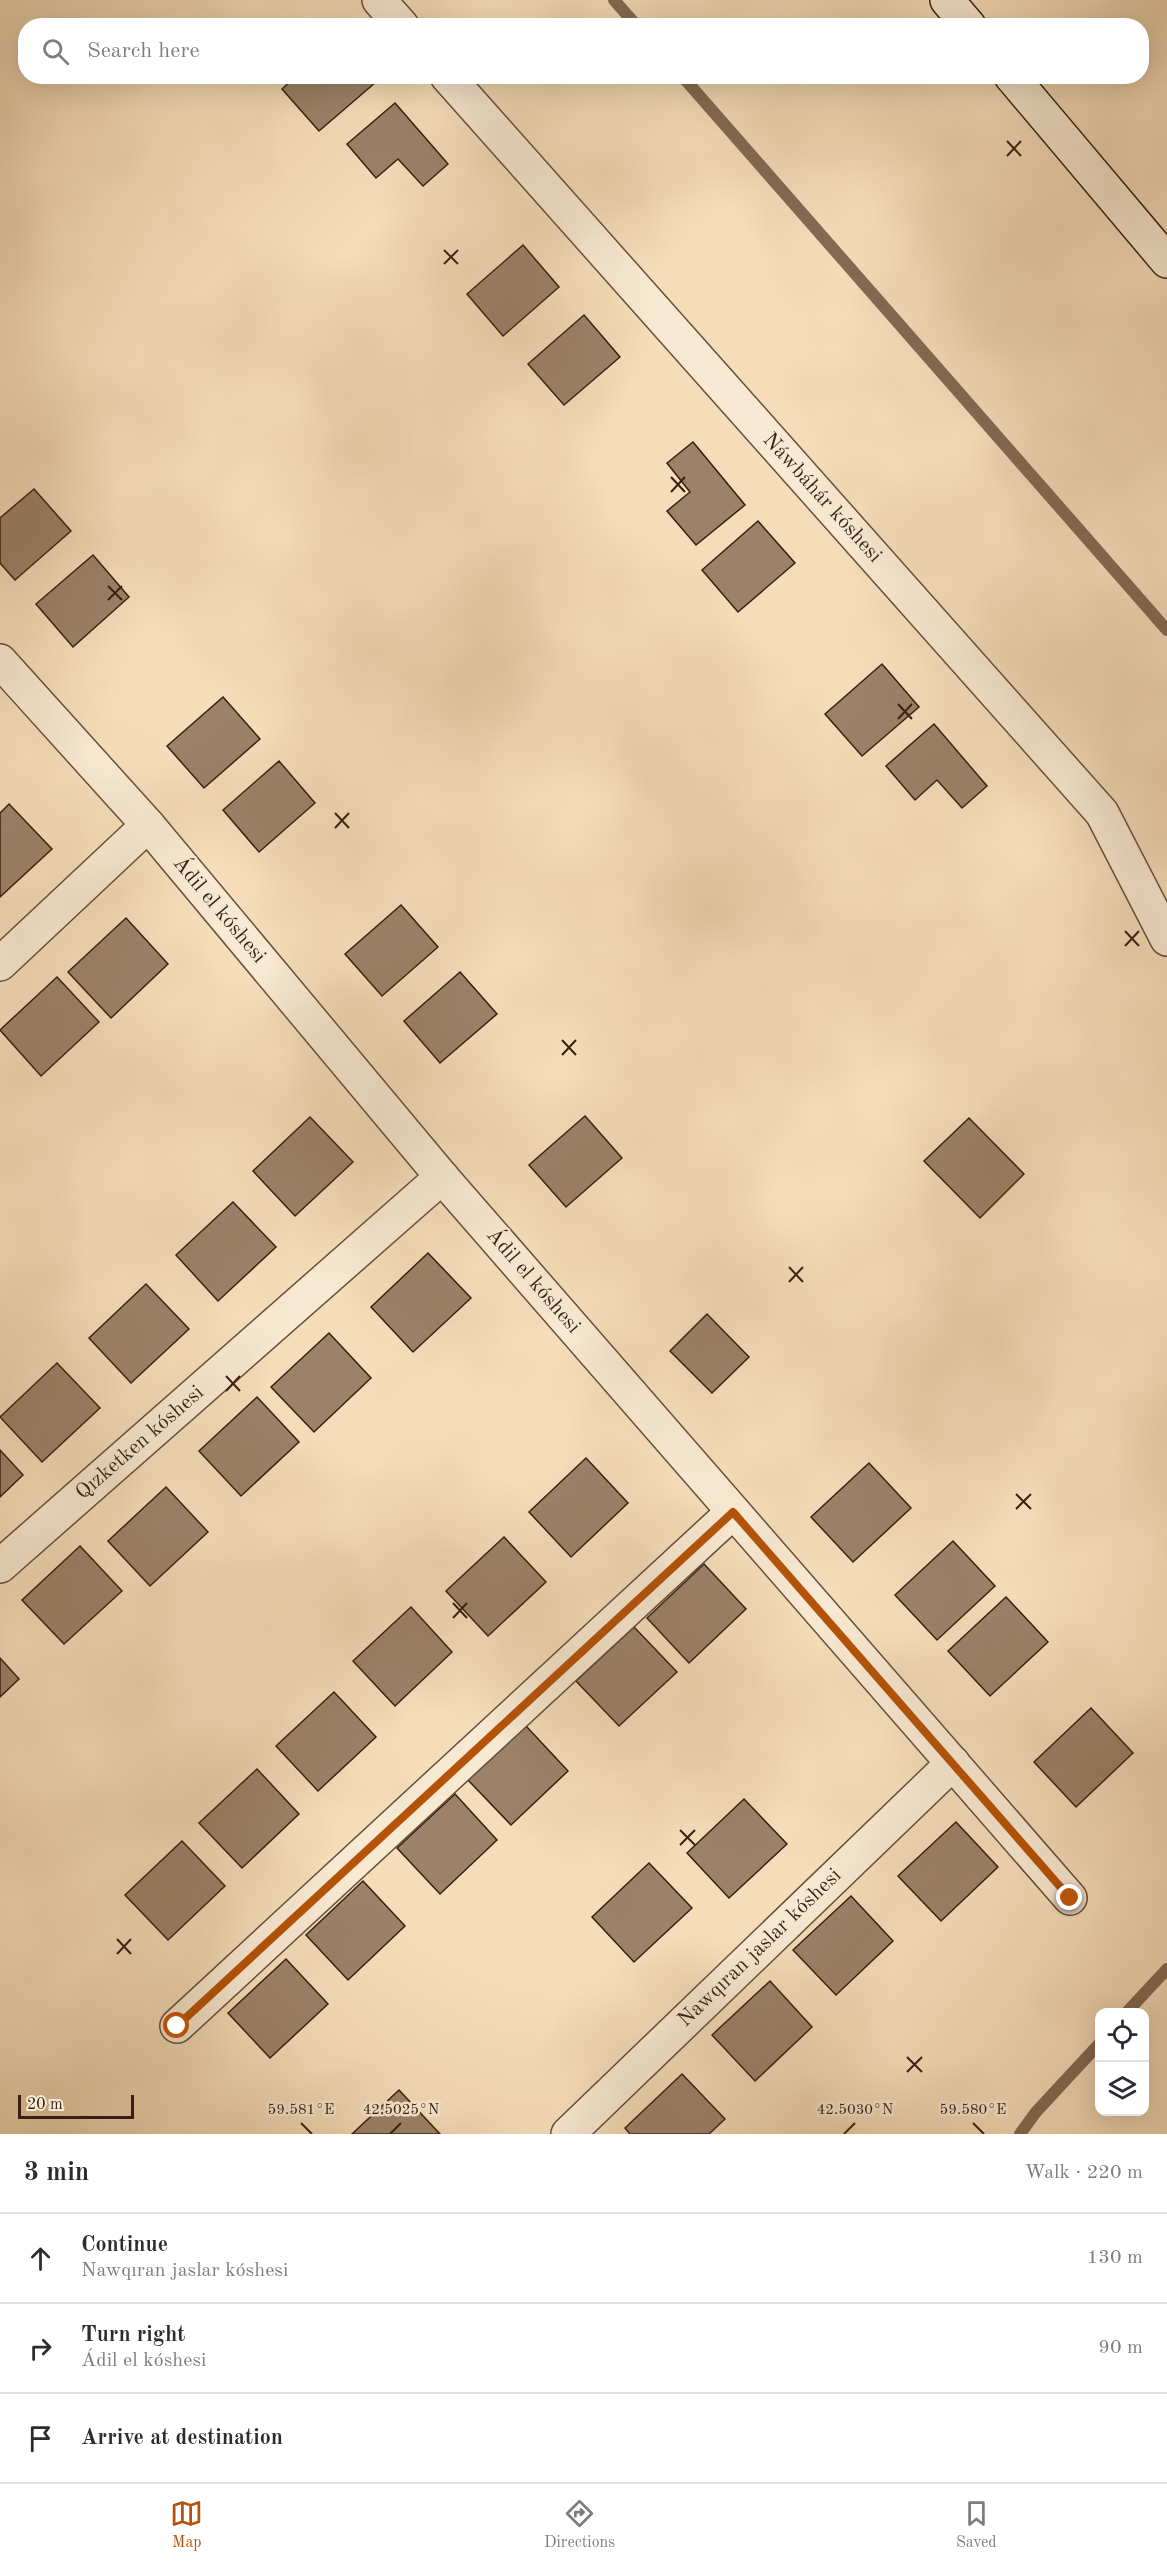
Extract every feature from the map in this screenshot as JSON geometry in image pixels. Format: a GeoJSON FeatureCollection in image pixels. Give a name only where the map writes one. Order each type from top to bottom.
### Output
{"type":"FeatureCollection","features":[{"type":"Feature","properties":{"kind":"street"},"geometry":{"type":"LineString","coordinates":[[379,0],[395,18]]}},
{"type":"Feature","properties":{"kind":"street"},"geometry":{"type":"LineString","coordinates":[[947,0],[962,18]]}},
{"type":"Feature","properties":{"kind":"street","name":"Náwbáhár kóshesi"},"geometry":{"type":"LineString","coordinates":[[454,84],[1102,813],[1167,939]]}},
{"type":"Feature","properties":{"kind":"street"},"geometry":{"type":"LineString","coordinates":[[1018,84],[1167,261]]}},
{"type":"Feature","properties":{"kind":"street","name":"Ádil el kóshesi"},"geometry":{"type":"LineString","coordinates":[[0,661],[148,825],[442,1176],[1070,1898]]}},
{"type":"Feature","properties":{"kind":"street"},"geometry":{"type":"LineString","coordinates":[[0,964],[148,825]]}},
{"type":"Feature","properties":{"kind":"street","name":"Qızketken kóshesi"},"geometry":{"type":"LineString","coordinates":[[0,1566],[442,1176]]}},
{"type":"Feature","properties":{"kind":"street"},"geometry":{"type":"LineString","coordinates":[[177,2026],[733,1512]]}},
{"type":"Feature","properties":{"kind":"street","name":"Nawqıran jaslar kóshesi"},"geometry":{"type":"LineString","coordinates":[[568,2134],[953,1763]]}},
{"type":"Feature","properties":{"kind":"building"},"geometry":{"type":"Polygon","coordinates":[[[287,84],[374,84],[319,131],[282,89],[287,84]]]}},
{"type":"Feature","properties":{"kind":"building"},"geometry":{"type":"Polygon","coordinates":[[[395,103],[448,164],[423,186],[398,159],[376,178],[347,144],[395,103]]]}},
{"type":"Feature","properties":{"kind":"building"},"geometry":{"type":"Polygon","coordinates":[[[523,245],[559,287],[503,336],[467,294],[523,245]]]}},
{"type":"Feature","properties":{"kind":"building"},"geometry":{"type":"Polygon","coordinates":[[[584,315],[620,357],[564,405],[528,364],[584,315]]]}},
{"type":"Feature","properties":{"kind":"building"},"geometry":{"type":"Polygon","coordinates":[[[693,442],[745,505],[696,545],[667,511],[690,492],[667,463],[693,442]]]}},
{"type":"Feature","properties":{"kind":"building"},"geometry":{"type":"Polygon","coordinates":[[[34,489],[71,531],[15,580],[0,563],[0,518],[34,489]]]}},
{"type":"Feature","properties":{"kind":"building"},"geometry":{"type":"Polygon","coordinates":[[[758,521],[795,563],[738,612],[702,570],[758,521]]]}},
{"type":"Feature","properties":{"kind":"building"},"geometry":{"type":"Polygon","coordinates":[[[93,555],[129,597],[73,647],[36,604],[93,555]]]}},
{"type":"Feature","properties":{"kind":"building"},"geometry":{"type":"Polygon","coordinates":[[[882,664],[919,707],[862,756],[825,714],[882,664]]]}},
{"type":"Feature","properties":{"kind":"building"},"geometry":{"type":"Polygon","coordinates":[[[223,697],[260,739],[204,788],[167,746],[223,697]]]}},
{"type":"Feature","properties":{"kind":"building"},"geometry":{"type":"Polygon","coordinates":[[[934,724],[987,786],[962,808],[937,780],[915,800],[886,766],[934,724]]]}},
{"type":"Feature","properties":{"kind":"building"},"geometry":{"type":"Polygon","coordinates":[[[279,761],[315,803],[259,852],[223,810],[279,761]]]}},
{"type":"Feature","properties":{"kind":"building"},"geometry":{"type":"Polygon","coordinates":[[[9,804],[52,849],[0,897],[0,813],[9,804]]]}},
{"type":"Feature","properties":{"kind":"building"},"geometry":{"type":"Polygon","coordinates":[[[401,905],[438,947],[382,996],[345,954],[401,905]]]}},
{"type":"Feature","properties":{"kind":"building"},"geometry":{"type":"Polygon","coordinates":[[[126,918],[168,964],[111,1018],[68,972],[126,918]]]}},
{"type":"Feature","properties":{"kind":"building"},"geometry":{"type":"Polygon","coordinates":[[[460,972],[497,1014],[440,1063],[404,1021],[460,972]]]}},
{"type":"Feature","properties":{"kind":"building"},"geometry":{"type":"Polygon","coordinates":[[[57,977],[99,1022],[41,1076],[0,1030],[57,977]]]}},
{"type":"Feature","properties":{"kind":"building"},"geometry":{"type":"Polygon","coordinates":[[[585,1116],[622,1158],[566,1207],[529,1165],[585,1116]]]}},
{"type":"Feature","properties":{"kind":"building"},"geometry":{"type":"Polygon","coordinates":[[[310,1117],[353,1162],[295,1216],[253,1171],[310,1117]]]}},
{"type":"Feature","properties":{"kind":"building"},"geometry":{"type":"Polygon","coordinates":[[[969,1118],[1024,1174],[980,1218],[924,1161],[969,1118]]]}},
{"type":"Feature","properties":{"kind":"building"},"geometry":{"type":"Polygon","coordinates":[[[233,1202],[276,1247],[218,1301],[176,1255],[233,1202]]]}},
{"type":"Feature","properties":{"kind":"building"},"geometry":{"type":"Polygon","coordinates":[[[428,1253],[471,1298],[413,1352],[371,1307],[428,1253]]]}},
{"type":"Feature","properties":{"kind":"building"},"geometry":{"type":"Polygon","coordinates":[[[146,1284],[189,1329],[131,1383],[89,1338],[146,1284]]]}},
{"type":"Feature","properties":{"kind":"building"},"geometry":{"type":"Polygon","coordinates":[[[707,1314],[749,1357],[712,1393],[670,1351],[707,1314]]]}},
{"type":"Feature","properties":{"kind":"building"},"geometry":{"type":"Polygon","coordinates":[[[329,1333],[371,1378],[314,1432],[271,1387],[329,1333]]]}},
{"type":"Feature","properties":{"kind":"building"},"geometry":{"type":"Polygon","coordinates":[[[57,1363],[100,1408],[42,1462],[0,1417],[57,1363]]]}},
{"type":"Feature","properties":{"kind":"building"},"geometry":{"type":"Polygon","coordinates":[[[257,1397],[299,1442],[241,1496],[199,1451],[257,1397]]]}},
{"type":"Feature","properties":{"kind":"building"},"geometry":{"type":"Polygon","coordinates":[[[0,1450],[23,1475],[0,1497],[0,1450]]]}},
{"type":"Feature","properties":{"kind":"building"},"geometry":{"type":"Polygon","coordinates":[[[586,1458],[628,1503],[571,1557],[529,1512],[586,1458]]]}},
{"type":"Feature","properties":{"kind":"building"},"geometry":{"type":"Polygon","coordinates":[[[869,1463],[911,1508],[853,1562],[811,1517],[869,1463]]]}},
{"type":"Feature","properties":{"kind":"building"},"geometry":{"type":"Polygon","coordinates":[[[166,1487],[208,1532],[150,1586],[108,1541],[166,1487]]]}},
{"type":"Feature","properties":{"kind":"building"},"geometry":{"type":"Polygon","coordinates":[[[504,1537],[546,1582],[488,1636],[446,1591],[504,1537]]]}},
{"type":"Feature","properties":{"kind":"building"},"geometry":{"type":"Polygon","coordinates":[[[953,1541],[995,1586],[937,1640],[895,1595],[953,1541]]]}},
{"type":"Feature","properties":{"kind":"building"},"geometry":{"type":"Polygon","coordinates":[[[80,1546],[122,1591],[64,1644],[22,1600],[80,1546]]]}},
{"type":"Feature","properties":{"kind":"building"},"geometry":{"type":"Polygon","coordinates":[[[704,1564],[746,1609],[689,1663],[647,1618],[704,1564]]]}},
{"type":"Feature","properties":{"kind":"building"},"geometry":{"type":"Polygon","coordinates":[[[1006,1597],[1048,1642],[990,1696],[948,1651],[1006,1597]]]}},
{"type":"Feature","properties":{"kind":"building"},"geometry":{"type":"Polygon","coordinates":[[[411,1607],[452,1652],[395,1706],[353,1661],[411,1607]]]}},
{"type":"Feature","properties":{"kind":"building"},"geometry":{"type":"Polygon","coordinates":[[[634,1627],[677,1672],[619,1726],[576,1681],[634,1627]]]}},
{"type":"Feature","properties":{"kind":"building"},"geometry":{"type":"Polygon","coordinates":[[[0,1658],[19,1679],[0,1697],[0,1658]]]}},
{"type":"Feature","properties":{"kind":"building"},"geometry":{"type":"Polygon","coordinates":[[[334,1692],[376,1737],[318,1791],[276,1746],[334,1692]]]}},
{"type":"Feature","properties":{"kind":"building"},"geometry":{"type":"Polygon","coordinates":[[[1091,1708],[1133,1753],[1076,1807],[1034,1762],[1091,1708]]]}},
{"type":"Feature","properties":{"kind":"building"},"geometry":{"type":"Polygon","coordinates":[[[526,1726],[568,1771],[511,1825],[468,1780],[526,1726]]]}},
{"type":"Feature","properties":{"kind":"building"},"geometry":{"type":"Polygon","coordinates":[[[257,1769],[299,1814],[242,1868],[199,1823],[257,1769]]]}},
{"type":"Feature","properties":{"kind":"building"},"geometry":{"type":"Polygon","coordinates":[[[455,1794],[497,1840],[440,1894],[397,1848],[455,1794]]]}},
{"type":"Feature","properties":{"kind":"building"},"geometry":{"type":"Polygon","coordinates":[[[744,1799],[787,1844],[729,1898],[687,1853],[744,1799]]]}},
{"type":"Feature","properties":{"kind":"building"},"geometry":{"type":"Polygon","coordinates":[[[956,1822],[998,1867],[941,1921],[898,1876],[956,1822]]]}},
{"type":"Feature","properties":{"kind":"building"},"geometry":{"type":"Polygon","coordinates":[[[182,1841],[225,1886],[168,1940],[125,1895],[182,1841]]]}},
{"type":"Feature","properties":{"kind":"building"},"geometry":{"type":"Polygon","coordinates":[[[649,1863],[692,1908],[634,1962],[592,1917],[649,1863]]]}},
{"type":"Feature","properties":{"kind":"building"},"geometry":{"type":"Polygon","coordinates":[[[363,1881],[405,1926],[348,1980],[306,1935],[363,1881]]]}},
{"type":"Feature","properties":{"kind":"building"},"geometry":{"type":"Polygon","coordinates":[[[851,1896],[893,1941],[836,1995],[793,1950],[851,1896]]]}},
{"type":"Feature","properties":{"kind":"building"},"geometry":{"type":"Polygon","coordinates":[[[286,1959],[328,2004],[270,2058],[228,2013],[286,1959]]]}},
{"type":"Feature","properties":{"kind":"building"},"geometry":{"type":"Polygon","coordinates":[[[770,1981],[812,2027],[755,2081],[712,2035],[770,1981]]]}},
{"type":"Feature","properties":{"kind":"building"},"geometry":{"type":"Polygon","coordinates":[[[682,2074],[725,2119],[709,2134],[630,2134],[625,2128],[682,2074]]]}},
{"type":"Feature","properties":{"kind":"building"},"geometry":{"type":"Polygon","coordinates":[[[399,2090],[440,2134],[352,2134],[399,2090]]]}},
{"type":"Feature","properties":{"kind":"waterway"},"geometry":{"type":"LineString","coordinates":[[614,0],[630,18]]}},
{"type":"Feature","properties":{"kind":"waterway"},"geometry":{"type":"LineString","coordinates":[[689,84],[1167,630]]}},
{"type":"Feature","properties":{"kind":"waterway"},"geometry":{"type":"LineString","coordinates":[[1131,2008],[1167,1969]]}},
{"type":"Feature","properties":{"kind":"waterway"},"geometry":{"type":"LineString","coordinates":[[1020,2134],[1036,2112],[1095,2048]]}},
{"type":"Feature","properties":{"kind":"route"},"geometry":{"type":"LineString","coordinates":[[177,2026],[733,1512],[1070,1898]]}}]}
